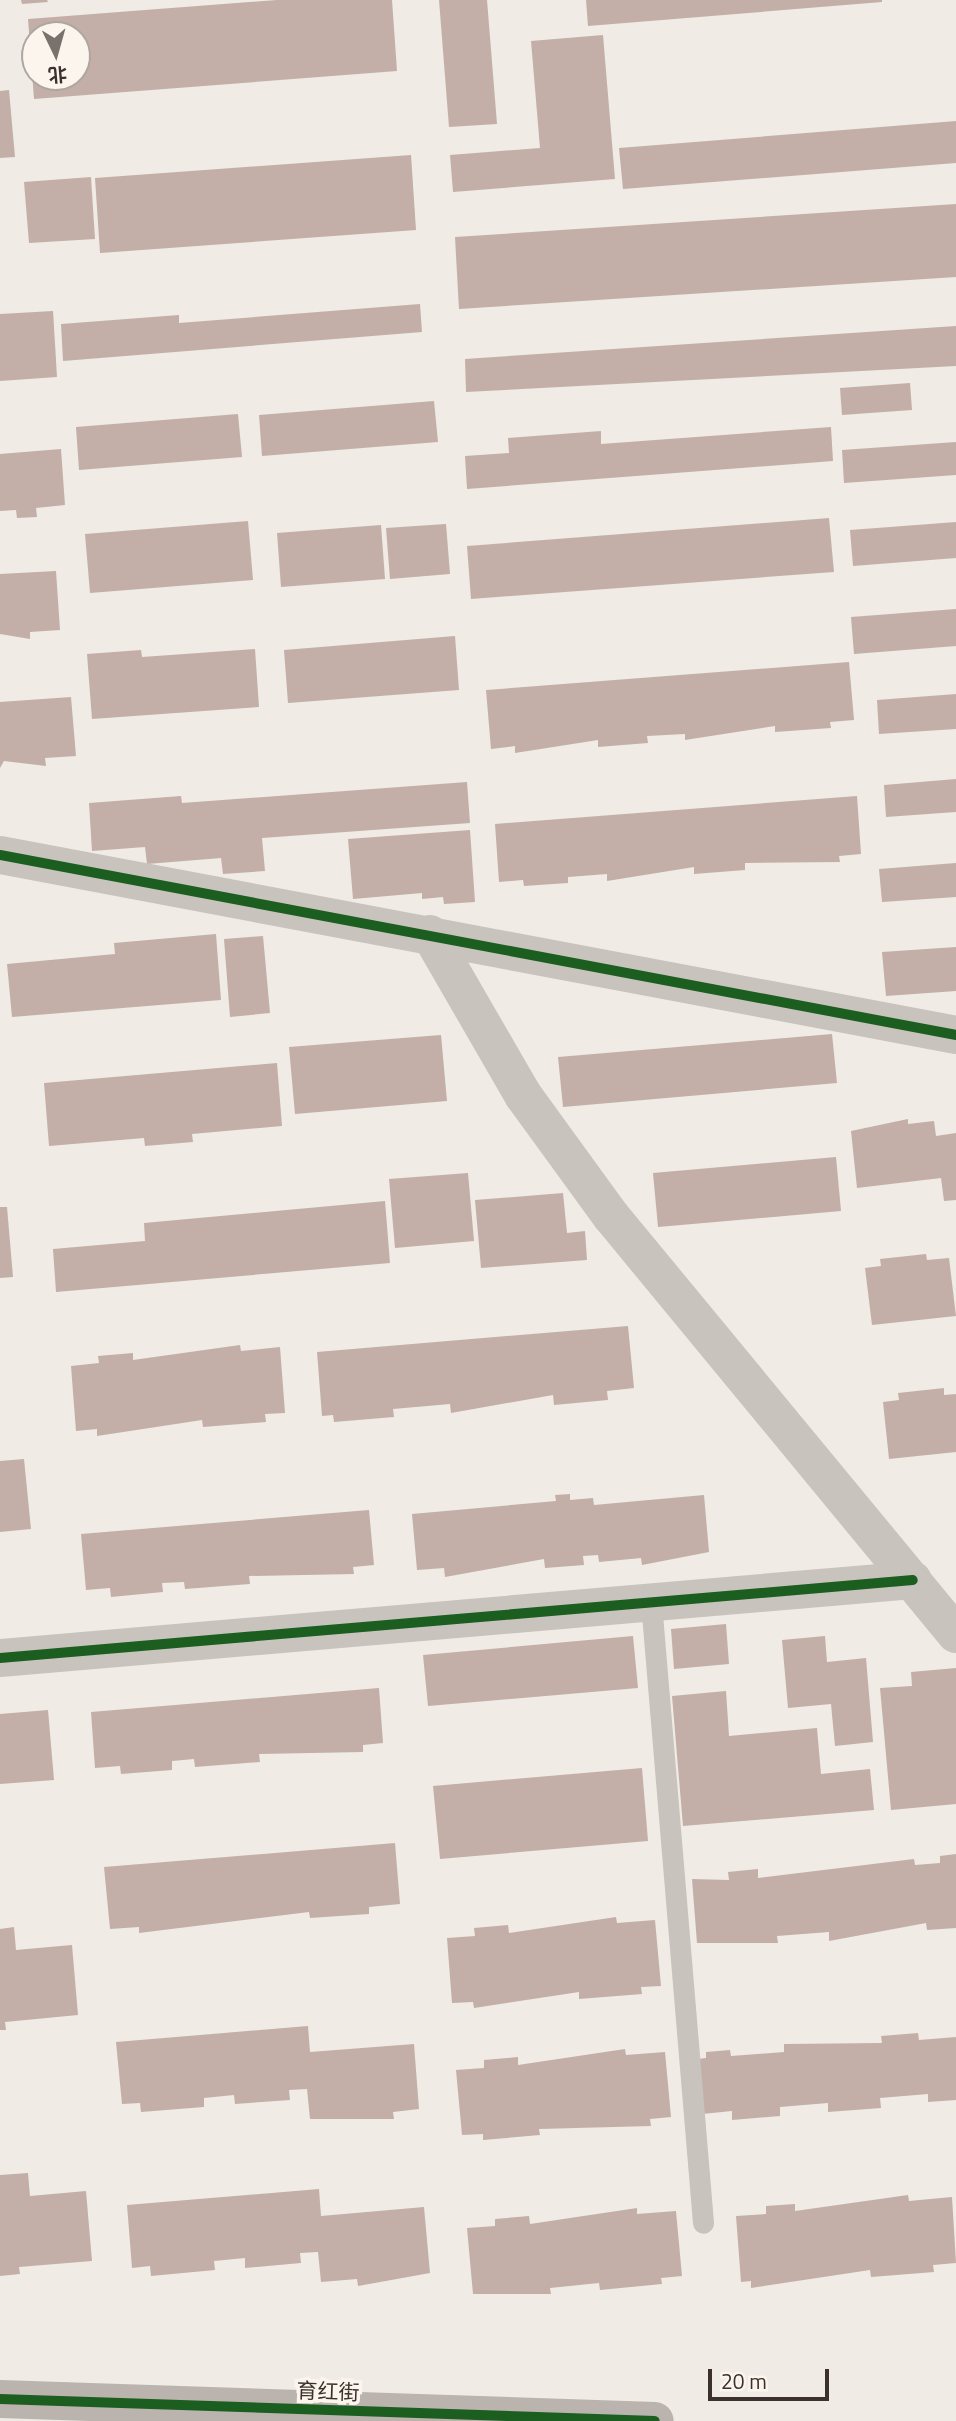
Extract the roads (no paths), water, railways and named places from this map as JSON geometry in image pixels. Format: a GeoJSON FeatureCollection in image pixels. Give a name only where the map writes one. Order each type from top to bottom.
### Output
{"type":"FeatureCollection","features":[{"type":"Feature","properties":{"kind":"street"},"geometry":{"type":"LineString","coordinates":[[0,855],[956,1035]]}},
{"type":"Feature","properties":{"kind":"street"},"geometry":{"type":"LineString","coordinates":[[430,934],[523,1095],[611,1216],[956,1634]]}},
{"type":"Feature","properties":{"kind":"street"},"geometry":{"type":"LineString","coordinates":[[0,1658],[913,1580]]}},
{"type":"Feature","properties":{"kind":"street","name":"育红街"},"geometry":{"type":"LineString","coordinates":[[0,2399],[654,2421]]}},
{"type":"Feature","properties":{"kind":"lane"},"geometry":{"type":"LineString","coordinates":[[651,1602],[703,2223]]}}]}
